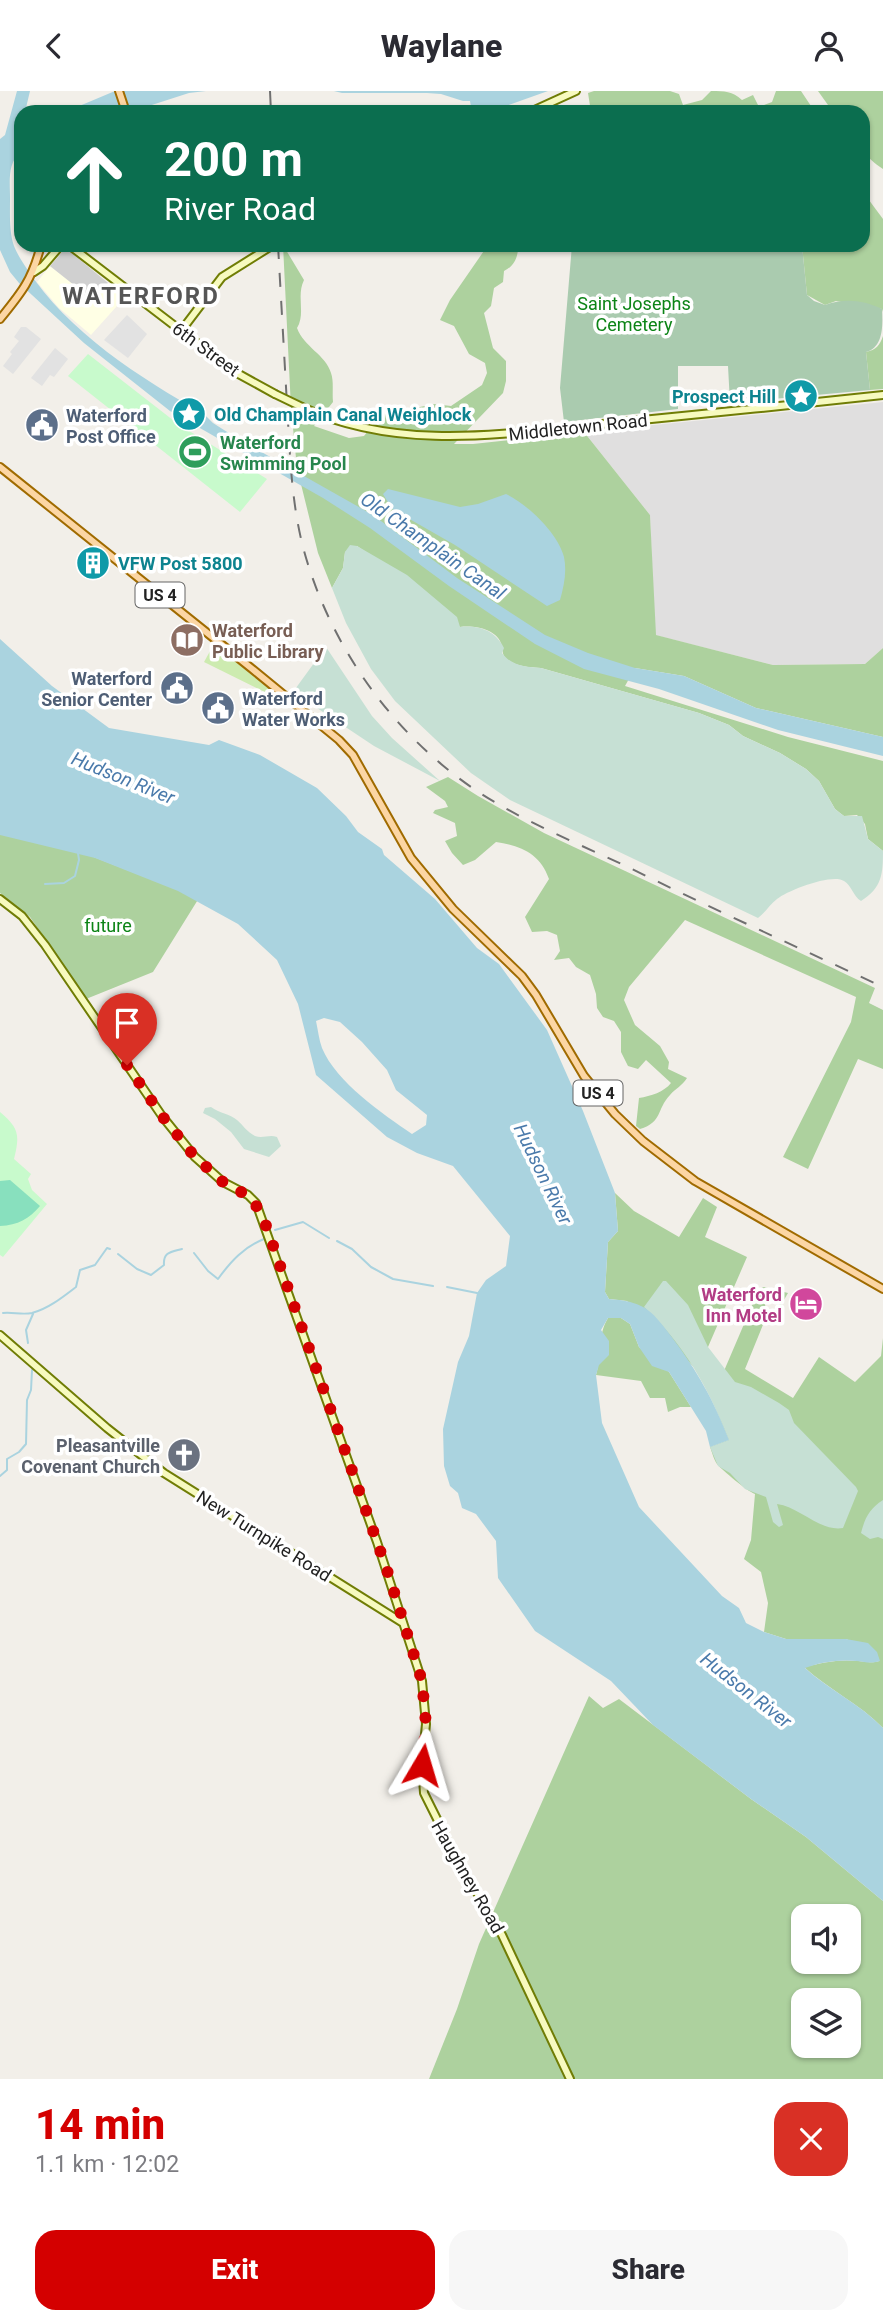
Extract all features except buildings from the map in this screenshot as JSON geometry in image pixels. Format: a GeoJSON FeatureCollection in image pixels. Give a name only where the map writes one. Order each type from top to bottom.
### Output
{"type":"FeatureCollection","features":[{"type":"Feature","properties":{"kind":"main road"},"geometry":{"type":"LineString","coordinates":[[0,319],[34,272],[39,252]]}},
{"type":"Feature","properties":{"kind":"main road","name":"US 4"},"geometry":{"type":"LineString","coordinates":[[0,467],[251,668],[346,748],[365,773],[405,848],[426,878],[478,935],[522,976],[584,1076],[615,1114],[643,1141],[695,1181],[883,1289]]}},
{"type":"Feature","properties":{"kind":"street"},"geometry":{"type":"LineString","coordinates":[[546,105],[576,91]]}},
{"type":"Feature","properties":{"kind":"street"},"geometry":{"type":"LineString","coordinates":[[34,272],[43,267],[55,252]]}},
{"type":"Feature","properties":{"kind":"street","name":"6th Street"},"geometry":{"type":"LineString","coordinates":[[78,252],[235,372],[317,414]]}},
{"type":"Feature","properties":{"kind":"street"},"geometry":{"type":"LineString","coordinates":[[181,331],[222,277],[262,252]]}},
{"type":"Feature","properties":{"kind":"street","name":"Middletown Road"},"geometry":{"type":"LineString","coordinates":[[317,414],[374,431],[470,438],[883,395]]}},
{"type":"Feature","properties":{"kind":"street","name":"Haughney Road"},"geometry":{"type":"LineString","coordinates":[[0,899],[22,916],[45,945],[162,1116],[200,1163],[256,1203],[377,1542],[422,1681],[426,1705],[421,1772],[424,1793],[457,1859],[502,1935],[570,2079]]}},
{"type":"Feature","properties":{"kind":"street","name":"New Turnpike Road"},"geometry":{"type":"LineString","coordinates":[[0,1335],[107,1428],[164,1473],[403,1623]]}},
{"type":"Feature","properties":{"kind":"shaded area"},"geometry":{"type":"Polygon","coordinates":[[[62,252],[70,252],[108,283],[92,303],[50,266],[62,252]]]}},
{"type":"Feature","properties":{"kind":"shaded area"},"geometry":{"type":"Polygon","coordinates":[[[50,266],[92,303],[108,283],[126,296],[91,335],[59,308],[37,282],[50,266]]]}},
{"type":"Feature","properties":{"kind":"shaded area"},"geometry":{"type":"Polygon","coordinates":[[[127,315],[147,334],[128,358],[104,340],[127,315]]]}},
{"type":"Feature","properties":{"kind":"shaded area"},"geometry":{"type":"Polygon","coordinates":[[[21,327],[26,327],[41,339],[13,374],[3,366],[19,341],[14,337],[21,327]]]}},
{"type":"Feature","properties":{"kind":"shaded area"},"geometry":{"type":"Polygon","coordinates":[[[55,348],[68,359],[54,377],[50,375],[42,386],[31,378],[55,348]]]}},
{"type":"Feature","properties":{"kind":"shaded area"},"geometry":{"type":"Polygon","coordinates":[[[883,402],[883,648],[865,664],[773,665],[655,635],[650,515],[584,432],[883,402]]]}},
{"type":"Feature","properties":{"kind":"shaded area"},"geometry":{"type":"Polygon","coordinates":[[[350,545],[357,546],[407,575],[457,617],[460,627],[479,628],[491,633],[504,648],[502,653],[515,663],[699,713],[729,725],[743,736],[780,753],[806,769],[819,781],[835,809],[844,816],[862,816],[868,839],[883,851],[882,873],[877,886],[861,901],[844,881],[838,879],[810,884],[783,895],[758,918],[510,800],[471,773],[395,701],[371,669],[346,623],[332,588],[343,568],[345,552],[350,545]]]}},
{"type":"Feature","properties":{"kind":"shaded area"},"geometry":{"type":"Polygon","coordinates":[[[324,644],[372,716],[440,781],[374,746],[293,692],[317,659],[314,656],[324,644]]]}},
{"type":"Feature","properties":{"kind":"shaded area"},"geometry":{"type":"Polygon","coordinates":[[[211,1107],[234,1118],[255,1136],[277,1137],[281,1146],[269,1157],[244,1149],[231,1132],[203,1113],[205,1108],[211,1107]]]}},
{"type":"Feature","properties":{"kind":"shaded area"},"geometry":{"type":"Polygon","coordinates":[[[663,1281],[688,1305],[708,1347],[735,1382],[751,1387],[789,1410],[794,1423],[856,1487],[858,1491],[843,1528],[826,1526],[777,1504],[783,1525],[779,1527],[773,1522],[766,1497],[745,1489],[730,1473],[718,1466],[710,1447],[729,1440],[713,1403],[683,1352],[644,1307],[663,1281]]]}},
{"type":"Feature","properties":{"kind":"shaded area"},"geometry":{"type":"Polygon","coordinates":[[[883,1500],[883,1539],[870,1539],[861,1533],[866,1518],[883,1500]]]}},
{"type":"Feature","properties":{"kind":"green space"},"geometry":{"type":"Polygon","coordinates":[[[670,91],[679,94],[683,105],[590,105],[588,93],[670,91]]]}},
{"type":"Feature","properties":{"kind":"green space"},"geometry":{"type":"Polygon","coordinates":[[[711,91],[724,91],[742,100],[753,95],[758,105],[683,105],[702,100],[711,91]]]}},
{"type":"Feature","properties":{"kind":"green space"},"geometry":{"type":"Polygon","coordinates":[[[776,91],[801,91],[810,105],[764,105],[772,102],[776,91]]]}},
{"type":"Feature","properties":{"kind":"green space"},"geometry":{"type":"Polygon","coordinates":[[[818,91],[883,91],[883,169],[870,159],[870,105],[828,105],[818,91]]]}},
{"type":"Feature","properties":{"kind":"green space"},"geometry":{"type":"Polygon","coordinates":[[[870,201],[883,219],[883,312],[882,309],[836,301],[825,305],[807,295],[803,252],[870,252],[870,201]]]}},
{"type":"Feature","properties":{"kind":"green space"},"geometry":{"type":"Polygon","coordinates":[[[283,252],[287,252],[304,280],[301,316],[297,328],[305,341],[325,361],[332,376],[333,402],[314,426],[349,438],[364,436],[382,413],[434,404],[451,406],[482,385],[487,373],[485,363],[469,354],[454,326],[440,320],[450,300],[483,252],[517,252],[511,266],[504,271],[503,282],[494,288],[491,306],[484,313],[493,348],[506,361],[503,393],[454,444],[584,432],[650,515],[656,635],[773,665],[865,664],[883,648],[883,737],[756,708],[684,676],[635,668],[625,686],[788,737],[883,761],[883,851],[868,839],[865,824],[857,815],[844,816],[835,809],[819,781],[806,769],[780,753],[743,736],[729,725],[699,713],[512,662],[504,655],[500,640],[491,632],[460,627],[357,546],[345,552],[343,568],[332,588],[318,553],[297,468],[291,408],[283,252]]]}},
{"type":"Feature","properties":{"kind":"green space","name":"Saint Josephs Cemetery"},"geometry":{"type":"Polygon","coordinates":[[[571,252],[803,252],[807,295],[814,301],[825,305],[854,301],[882,309],[879,341],[866,352],[870,390],[730,403],[728,366],[678,366],[678,409],[564,422],[560,388],[571,252]]]}},
{"type":"Feature","properties":{"kind":"green space"},"geometry":{"type":"Polygon","coordinates":[[[883,336],[883,389],[870,390],[866,352],[877,347],[883,336]]]}},
{"type":"Feature","properties":{"kind":"green space"},"geometry":{"type":"Polygon","coordinates":[[[88,354],[178,424],[267,479],[240,512],[68,376],[88,354]]]}},
{"type":"Feature","properties":{"kind":"green space"},"geometry":{"type":"Polygon","coordinates":[[[214,644],[278,695],[279,699],[204,662],[214,644]]]}},
{"type":"Feature","properties":{"kind":"green space"},"geometry":{"type":"Polygon","coordinates":[[[448,777],[544,833],[875,988],[869,1003],[883,1010],[883,1069],[858,1059],[808,1169],[783,1157],[851,1022],[856,997],[685,920],[629,987],[624,1000],[635,1025],[660,1046],[669,1062],[668,1069],[687,1078],[666,1100],[656,1119],[640,1129],[636,1126],[639,1098],[657,1093],[671,1083],[646,1060],[638,1069],[628,1066],[621,1052],[621,1032],[614,1021],[603,1017],[597,1008],[590,975],[576,967],[569,958],[554,960],[560,951],[557,935],[547,931],[532,932],[525,917],[549,879],[541,863],[522,849],[496,842],[475,860],[463,865],[452,853],[445,841],[457,836],[455,823],[433,813],[448,807],[445,801],[426,787],[448,777]]]}},
{"type":"Feature","properties":{"kind":"green space","name":"future"},"geometry":{"type":"Polygon","coordinates":[[[0,829],[50,840],[199,898],[153,972],[86,999],[30,917],[0,893],[0,829]]]}},
{"type":"Feature","properties":{"kind":"green space"},"geometry":{"type":"Polygon","coordinates":[[[0,1112],[16,1133],[14,1159],[31,1174],[28,1179],[32,1190],[47,1204],[3,1257],[0,1255],[0,1112]]]}},
{"type":"Feature","properties":{"kind":"green space"},"geometry":{"type":"Polygon","coordinates":[[[10,1180],[40,1206],[23,1221],[0,1226],[0,1181],[10,1180]]]}},
{"type":"Feature","properties":{"kind":"green space"},"geometry":{"type":"Polygon","coordinates":[[[615,1193],[634,1211],[679,1237],[703,1198],[717,1207],[705,1237],[747,1257],[696,1369],[627,1301],[609,1299],[605,1292],[608,1242],[618,1231],[615,1193]]]}},
{"type":"Feature","properties":{"kind":"green space"},"geometry":{"type":"Polygon","coordinates":[[[764,1287],[788,1293],[781,1305],[764,1299],[767,1315],[745,1369],[793,1398],[819,1357],[855,1382],[881,1356],[883,1338],[883,1728],[804,1667],[837,1661],[876,1662],[879,1661],[876,1652],[846,1639],[786,1639],[764,1632],[768,1603],[761,1572],[744,1559],[751,1540],[755,1494],[720,1467],[710,1447],[729,1440],[712,1399],[759,1289],[764,1287]]]}},
{"type":"Feature","properties":{"kind":"green space"},"geometry":{"type":"Polygon","coordinates":[[[608,1318],[621,1318],[630,1324],[639,1347],[669,1372],[691,1407],[680,1407],[668,1412],[665,1398],[650,1398],[641,1381],[596,1375],[602,1332],[608,1318]]]}},
{"type":"Feature","properties":{"kind":"green space"},"geometry":{"type":"Polygon","coordinates":[[[589,1696],[603,1708],[619,1699],[806,1837],[883,1901],[883,2079],[429,2079],[479,1944],[589,1696]]]}},
{"type":"Feature","properties":{"kind":"water","name":"Old Champlain Canal"},"geometry":{"type":"Polygon","coordinates":[[[17,91],[30,91],[27,105],[14,105],[10,222],[14,252],[63,313],[107,352],[131,369],[204,414],[235,437],[373,515],[457,578],[545,635],[635,668],[684,676],[756,708],[883,737],[883,756],[778,730],[659,689],[584,669],[535,644],[323,498],[170,411],[84,343],[10,272],[0,250],[0,139],[5,135],[17,91]]]}},
{"type":"Feature","properties":{"kind":"water"},"geometry":{"type":"Polygon","coordinates":[[[115,91],[206,91],[189,93],[152,105],[82,105],[115,91]]]}},
{"type":"Feature","properties":{"kind":"water"},"geometry":{"type":"Polygon","coordinates":[[[334,91],[548,91],[509,105],[471,105],[470,101],[441,94],[334,91]]]}},
{"type":"Feature","properties":{"kind":"water"},"geometry":{"type":"Polygon","coordinates":[[[388,489],[460,507],[506,494],[514,499],[541,520],[561,548],[565,568],[560,600],[547,606],[455,545],[392,509],[383,494],[388,489]]]}},
{"type":"Feature","properties":{"kind":"water","name":"Hudson River"},"geometry":{"type":"Polygon","coordinates":[[[0,639],[52,686],[109,728],[209,745],[219,740],[260,755],[317,788],[346,816],[358,832],[382,849],[384,855],[435,899],[477,948],[499,964],[547,1030],[615,1193],[618,1231],[608,1242],[605,1292],[609,1299],[645,1308],[661,1323],[704,1386],[729,1440],[710,1447],[706,1431],[669,1372],[652,1366],[639,1347],[630,1324],[621,1318],[608,1318],[601,1330],[609,1341],[609,1355],[599,1365],[596,1375],[602,1423],[639,1507],[722,1596],[739,1608],[746,1623],[786,1639],[846,1639],[868,1643],[877,1652],[880,1661],[877,1662],[837,1661],[805,1668],[883,1728],[883,1901],[806,1837],[653,1725],[611,1681],[535,1631],[498,1578],[496,1541],[476,1514],[462,1508],[458,1493],[450,1486],[444,1466],[443,1429],[458,1362],[469,1336],[477,1293],[486,1280],[506,1266],[510,1236],[453,1166],[417,1153],[387,1137],[316,1075],[298,1004],[277,960],[238,924],[178,891],[95,858],[0,835],[0,639]],[[324,1018],[316,1021],[322,1048],[338,1073],[361,1096],[412,1134],[426,1125],[427,1115],[396,1090],[387,1070],[340,1022],[324,1018]]]}},
{"type":"Feature","properties":{"kind":"waterway"},"geometry":{"type":"LineString","coordinates":[[45,884],[64,883],[75,876],[78,853]]}},
{"type":"Feature","properties":{"kind":"waterway"},"geometry":{"type":"LineString","coordinates":[[275,1230],[303,1222],[329,1238]]}},
{"type":"Feature","properties":{"kind":"waterway"},"geometry":{"type":"LineString","coordinates":[[194,1253],[218,1279],[238,1255],[264,1239]]}},
{"type":"Feature","properties":{"kind":"waterway"},"geometry":{"type":"LineString","coordinates":[[337,1241],[352,1249],[371,1267],[393,1279],[433,1286]]}},
{"type":"Feature","properties":{"kind":"waterway"},"geometry":{"type":"LineString","coordinates":[[3,1313],[32,1313],[50,1306],[76,1287],[80,1270],[95,1265],[107,1248],[110,1249]]}},
{"type":"Feature","properties":{"kind":"waterway"},"geometry":{"type":"LineString","coordinates":[[118,1254],[137,1269],[151,1275],[164,1265],[166,1255],[182,1249]]}},
{"type":"Feature","properties":{"kind":"waterway"},"geometry":{"type":"LineString","coordinates":[[447,1287],[477,1293]]}},
{"type":"Feature","properties":{"kind":"waterway"},"geometry":{"type":"LineString","coordinates":[[28,1343],[26,1330],[33,1314]]}},
{"type":"Feature","properties":{"kind":"waterway"},"geometry":{"type":"LineString","coordinates":[[0,1476],[7,1470],[7,1459],[26,1444],[27,1400],[31,1390],[32,1370]]}},
{"type":"Feature","properties":{"kind":"railway"},"geometry":{"type":"LineString","coordinates":[[270,91],[271,105]]}},
{"type":"Feature","properties":{"kind":"railway"},"geometry":{"type":"LineString","coordinates":[[278,252],[290,459],[293,494],[303,547],[332,624],[352,661],[402,727],[464,782],[498,804],[883,987]]}},
{"type":"Feature","properties":{"kind":"place","name":"Prospect Hill"},"geometry":{"type":"Point","coordinates":[801,396]}},
{"type":"Feature","properties":{"kind":"place","name":"Old Champlain Canal Weighlock"},"geometry":{"type":"Point","coordinates":[189,414]}},
{"type":"Feature","properties":{"kind":"place","name":"Waterford Post Office"},"geometry":{"type":"Point","coordinates":[42,425]}},
{"type":"Feature","properties":{"kind":"place","name":"Waterford Swimming Pool"},"geometry":{"type":"Point","coordinates":[195,452]}},
{"type":"Feature","properties":{"kind":"place","name":"VFW Post 5800"},"geometry":{"type":"Point","coordinates":[93,563]}},
{"type":"Feature","properties":{"kind":"place","name":"Waterford Public Library"},"geometry":{"type":"Point","coordinates":[187,640]}},
{"type":"Feature","properties":{"kind":"place","name":"Waterford Senior Center"},"geometry":{"type":"Point","coordinates":[177,688]}},
{"type":"Feature","properties":{"kind":"place","name":"Waterford Water Works"},"geometry":{"type":"Point","coordinates":[218,708]}},
{"type":"Feature","properties":{"kind":"place","name":"Waterford Inn Motel"},"geometry":{"type":"Point","coordinates":[806,1304]}},
{"type":"Feature","properties":{"kind":"place","name":"Pleasantville Covenant Church"},"geometry":{"type":"Point","coordinates":[184,1455]}},
{"type":"Feature","properties":{"kind":"district","name":"WATERFORD"},"geometry":{"type":"Point","coordinates":[141,296]}},
{"type":"Feature","properties":{"kind":"route"},"geometry":{"type":"LineString","coordinates":[[127,1065],[162,1116],[195,1157],[223,1182],[252,1198],[264,1220],[389,1576],[422,1681],[426,1724],[422,1765]]}}]}
